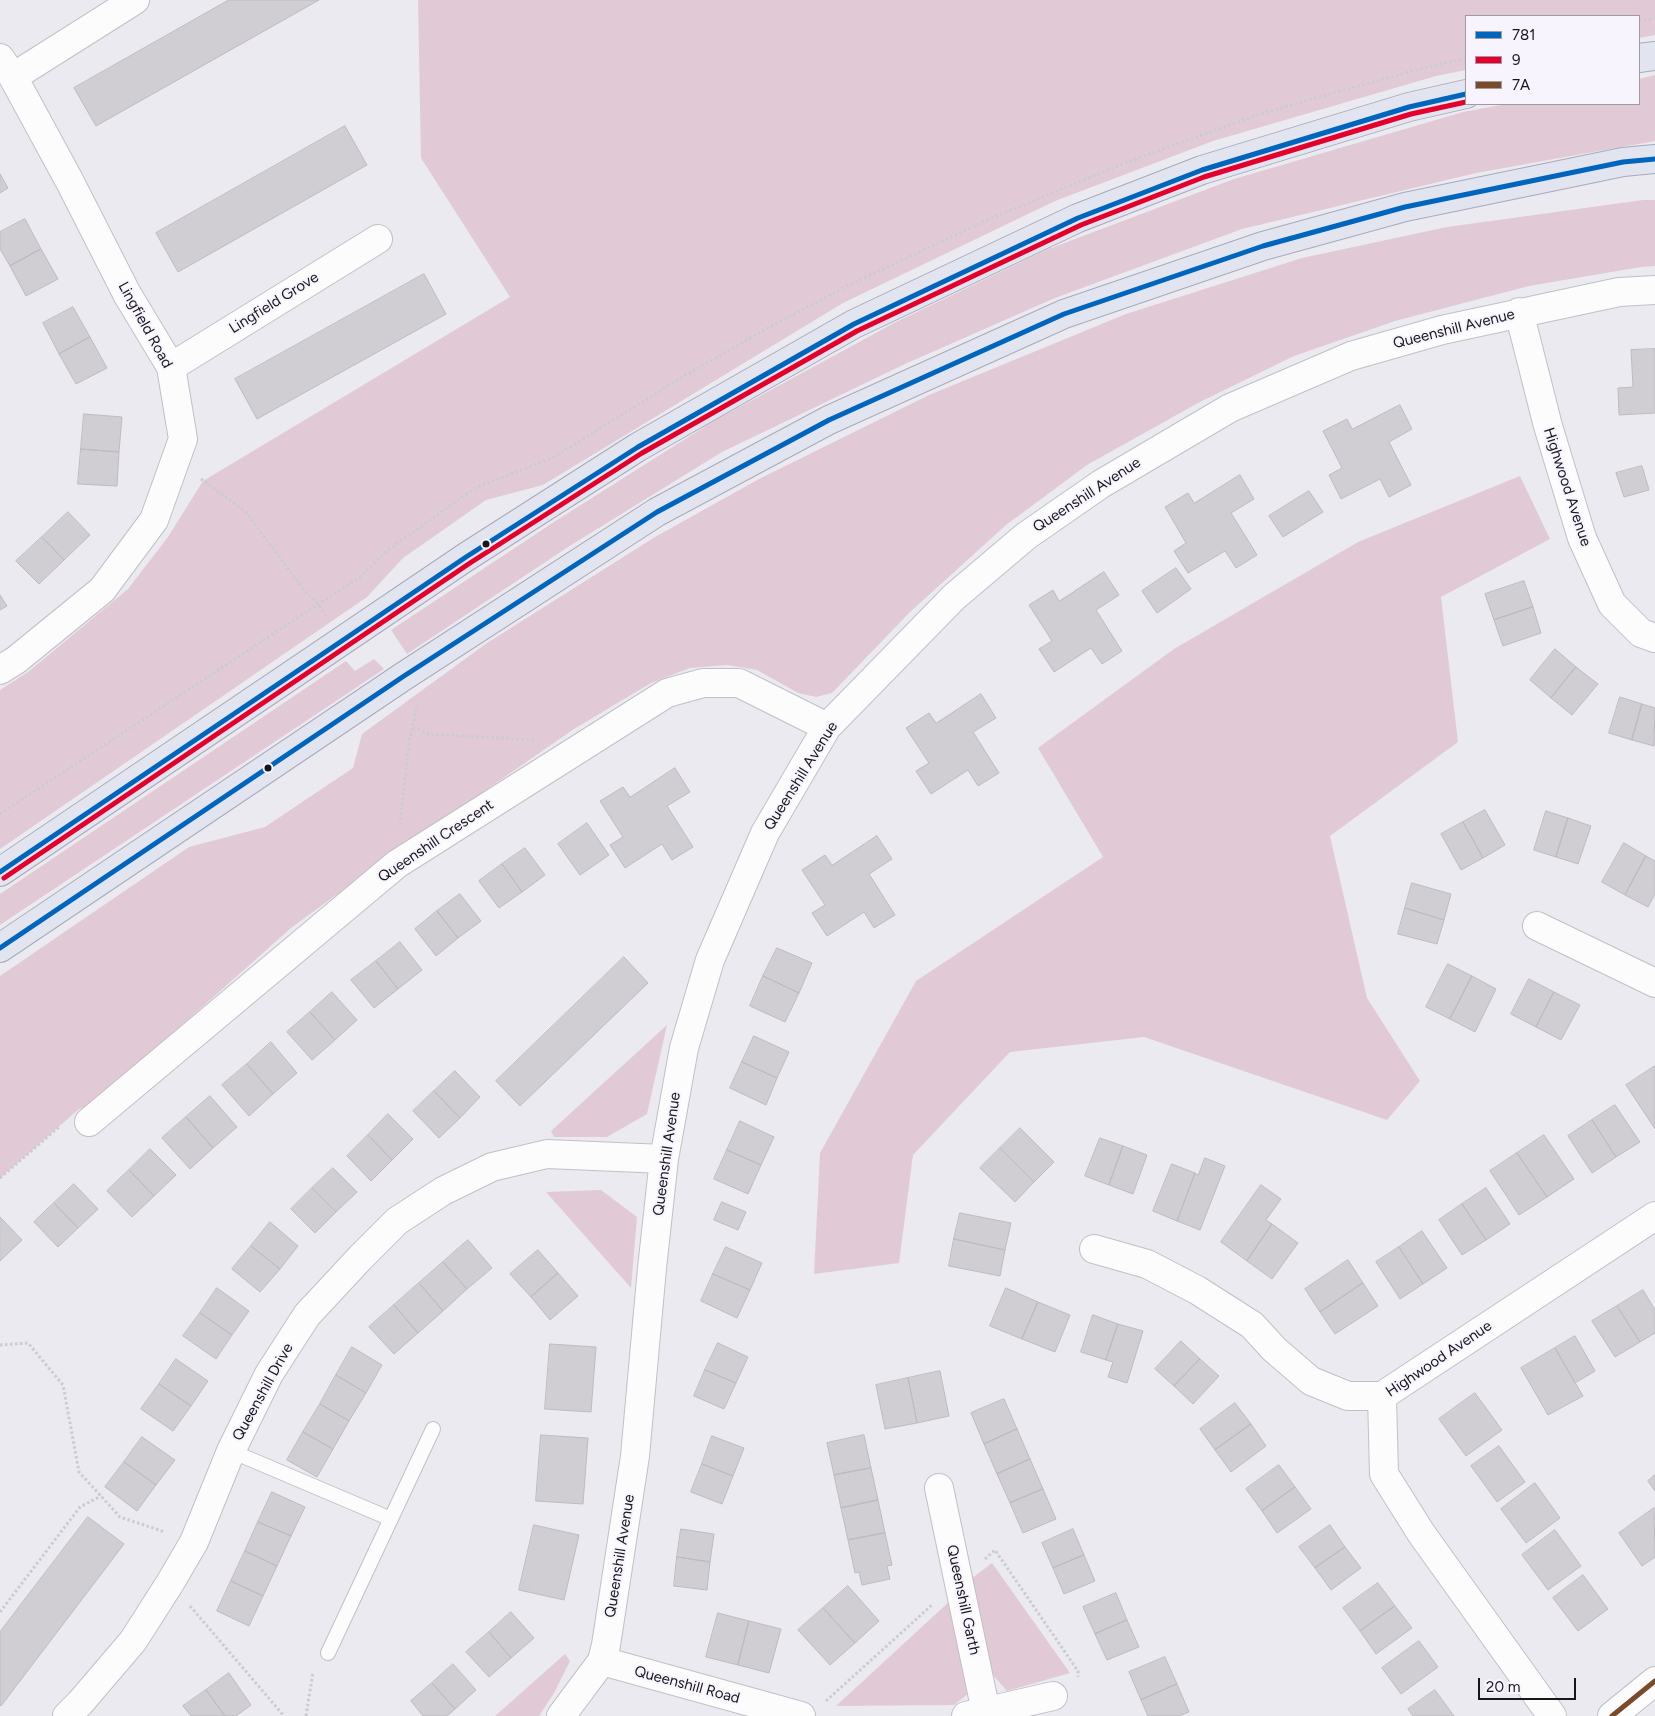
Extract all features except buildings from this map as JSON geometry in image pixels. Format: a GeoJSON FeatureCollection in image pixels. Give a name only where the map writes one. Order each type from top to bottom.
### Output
{"type":"FeatureCollection","features":[{"type":"Feature","properties":{"kind":"highway"},"geometry":{"type":"LineString","coordinates":[[1640,58],[1655,56]]}},
{"type":"Feature","properties":{"kind":"highway"},"geometry":{"type":"LineString","coordinates":[[0,872],[474,552],[638,447],[854,324],[1078,218],[1202,170],[1409,107],[1465,94]]}},
{"type":"Feature","properties":{"kind":"highway"},"geometry":{"type":"LineString","coordinates":[[0,948],[404,676],[657,512],[829,420],[1064,314],[1263,246],[1405,207],[1623,162],[1655,159]]}},
{"type":"Feature","properties":{"kind":"street"},"geometry":{"type":"LineString","coordinates":[[7,68],[135,0]]}},
{"type":"Feature","properties":{"kind":"street","name":"Lingfield Road"},"geometry":{"type":"LineString","coordinates":[[0,670],[16,660],[102,590],[154,520],[182,439],[171,367],[128,294],[70,182],[7,68]]}},
{"type":"Feature","properties":{"kind":"street","name":"Lingfield Grove"},"geometry":{"type":"LineString","coordinates":[[171,367],[378,239]]}},
{"type":"Feature","properties":{"kind":"street","name":"Queenshill Avenue"},"geometry":{"type":"LineString","coordinates":[[560,1716],[602,1661],[606,1645],[635,1456],[664,1159],[684,1048],[710,960],[765,833],[827,727],[954,597],[1026,536],[1101,484],[1230,408],[1351,356],[1442,330],[1619,292],[1655,290]]}},
{"type":"Feature","properties":{"kind":"street","name":"Highwood Avenue"},"geometry":{"type":"LineString","coordinates":[[1520,312],[1548,426],[1582,538],[1612,604],[1641,632],[1655,638]]}},
{"type":"Feature","properties":{"kind":"street","name":"Queenshill Crescent"},"geometry":{"type":"LineString","coordinates":[[89,1122],[397,864],[667,693],[703,683],[739,683],[827,727]]}},
{"type":"Feature","properties":{"kind":"street"},"geometry":{"type":"LineString","coordinates":[[1537,926],[1655,983]]}},
{"type":"Feature","properties":{"kind":"street","name":"Queenshill Drive"},"geometry":{"type":"LineString","coordinates":[[67,1716],[133,1641],[170,1583],[194,1542],[231,1451],[269,1374],[307,1315],[360,1257],[397,1221],[442,1191],[492,1167],[547,1154],[664,1159]]}},
{"type":"Feature","properties":{"kind":"street","name":"Highwood Avenue"},"geometry":{"type":"LineString","coordinates":[[1552,1716],[1421,1533],[1384,1474],[1382,1396],[1655,1216]]}},
{"type":"Feature","properties":{"kind":"street"},"geometry":{"type":"LineString","coordinates":[[1094,1249],[1147,1264],[1197,1290],[1252,1325],[1274,1350],[1311,1382],[1348,1396],[1382,1396]]}},
{"type":"Feature","properties":{"kind":"street","name":"Queenshill Garth"},"geometry":{"type":"LineString","coordinates":[[939,1488],[959,1581],[976,1714]]}},
{"type":"Feature","properties":{"kind":"street","name":"Queenshill Road"},"geometry":{"type":"LineString","coordinates":[[602,1661],[812,1710]]}},
{"type":"Feature","properties":{"kind":"street"},"geometry":{"type":"LineString","coordinates":[[1612,1716],[1655,1681]]}},
{"type":"Feature","properties":{"kind":"street"},"geometry":{"type":"LineString","coordinates":[[976,1714],[1053,1696]]}},
{"type":"Feature","properties":{"kind":"lane"},"geometry":{"type":"LineString","coordinates":[[328,1653],[433,1429]]}},
{"type":"Feature","properties":{"kind":"lane"},"geometry":{"type":"LineString","coordinates":[[231,1451],[391,1519]]}},
{"type":"Feature","properties":{"kind":"path"},"geometry":{"type":"LineString","coordinates":[[1640,21],[1655,18]]}},
{"type":"Feature","properties":{"kind":"path"},"geometry":{"type":"LineString","coordinates":[[0,814],[361,576],[388,550],[474,488],[554,456]]}},
{"type":"Feature","properties":{"kind":"path"},"geometry":{"type":"LineString","coordinates":[[175,460],[245,511],[303,589],[318,604]]}},
{"type":"Feature","properties":{"kind":"path"},"geometry":{"type":"LineString","coordinates":[[400,828],[412,727],[428,734],[531,740],[582,746]]}},
{"type":"Feature","properties":{"kind":"path"},"geometry":{"type":"LineString","coordinates":[[0,1178],[79,1109],[89,1122]]}},
{"type":"Feature","properties":{"kind":"path"},"geometry":{"type":"LineString","coordinates":[[0,1345],[28,1343],[63,1385],[79,1472],[120,1517],[194,1542]]}},
{"type":"Feature","properties":{"kind":"path"},"geometry":{"type":"LineString","coordinates":[[0,1612],[80,1507],[101,1496]]}},
{"type":"Feature","properties":{"kind":"path"},"geometry":{"type":"LineString","coordinates":[[812,1710],[995,1550],[1078,1671],[1078,1689],[1053,1696]]}},
{"type":"Feature","properties":{"kind":"path"},"geometry":{"type":"LineString","coordinates":[[170,1583],[284,1716]]}},
{"type":"Feature","properties":{"kind":"path"},"geometry":{"type":"LineString","coordinates":[[306,1716],[314,1668],[328,1653]]}},
{"type":"Feature","properties":{"kind":"shaded area"},"geometry":{"type":"Polygon","coordinates":[[[418,0],[1655,0],[1655,35],[1640,38],[1640,15],[1465,15],[1465,70],[1436,76],[1213,141],[1055,201],[843,303],[543,485],[486,500],[403,558],[367,597],[0,849],[0,690],[28,672],[128,589],[168,537],[203,481],[510,297],[421,158],[418,0]]]}},
{"type":"Feature","properties":{"kind":"shaded area"},"geometry":{"type":"Polygon","coordinates":[[[1655,75],[1655,141],[1476,173],[1242,229],[1055,298],[905,364],[722,452],[568,547],[407,654],[391,630],[557,520],[712,422],[894,323],[1046,250],[1234,179],[1463,112],[1502,105],[1640,105],[1640,79],[1655,75]]]}},
{"type":"Feature","properties":{"kind":"shaded area"},"geometry":{"type":"Polygon","coordinates":[[[1643,200],[1655,200],[1655,266],[1529,286],[1395,321],[1294,356],[1198,403],[1087,465],[1006,525],[910,612],[832,693],[816,697],[798,693],[757,670],[727,665],[690,668],[651,683],[574,729],[366,873],[291,928],[93,1104],[79,1109],[0,1178],[0,976],[189,847],[265,827],[353,768],[362,734],[487,643],[655,537],[759,479],[929,395],[1126,314],[1302,258],[1447,227],[1643,200]]]}},
{"type":"Feature","properties":{"kind":"shaded area"},"geometry":{"type":"Polygon","coordinates":[[[1520,476],[1550,539],[1441,597],[1458,742],[1330,836],[1367,998],[1420,1081],[1387,1120],[1144,1037],[1010,1052],[913,1155],[899,1263],[814,1274],[820,1153],[916,981],[1103,857],[1038,748],[1174,649],[1358,542],[1520,476]]]}},
{"type":"Feature","properties":{"kind":"shaded area"},"geometry":{"type":"Polygon","coordinates":[[[374,659],[384,669],[0,925],[0,894],[346,661],[355,671],[374,659]]]}},
{"type":"Feature","properties":{"kind":"shaded area"},"geometry":{"type":"Polygon","coordinates":[[[667,1025],[647,1114],[607,1137],[554,1137],[551,1131],[667,1025]]]}},
{"type":"Feature","properties":{"kind":"shaded area"},"geometry":{"type":"Polygon","coordinates":[[[601,1190],[637,1217],[631,1288],[546,1192],[601,1190]]]}},
{"type":"Feature","properties":{"kind":"shaded area"},"geometry":{"type":"Polygon","coordinates":[[[992,1563],[1070,1673],[1007,1691],[993,1675],[971,1579],[992,1563]]]}},
{"type":"Feature","properties":{"kind":"shaded area"},"geometry":{"type":"Polygon","coordinates":[[[951,1600],[969,1693],[954,1705],[836,1706],[951,1600]]]}},
{"type":"Feature","properties":{"kind":"shaded area"},"geometry":{"type":"Polygon","coordinates":[[[565,1654],[570,1661],[554,1693],[539,1716],[495,1716],[565,1654]]]}},
{"type":"Feature","properties":{"kind":"transit line","name":"781"},"geometry":{"type":"LineString","coordinates":[[0,872],[466,557],[638,447],[854,324],[1078,218],[1202,170],[1409,107],[1465,94]]}},
{"type":"Feature","properties":{"kind":"transit line","name":"9"},"geometry":{"type":"LineString","coordinates":[[4,878],[470,563],[642,453],[857,331],[1081,225],[1204,177],[1411,114],[1465,102]]}},
{"type":"Feature","properties":{"kind":"transit line","name":"781"},"geometry":{"type":"LineString","coordinates":[[0,948],[404,676],[657,512],[829,420],[1064,314],[1263,246],[1405,207],[1623,162],[1655,159]]}},
{"type":"Feature","properties":{"kind":"transit line","name":"7A"},"geometry":{"type":"LineString","coordinates":[[1612,1716],[1655,1681]]}}]}
